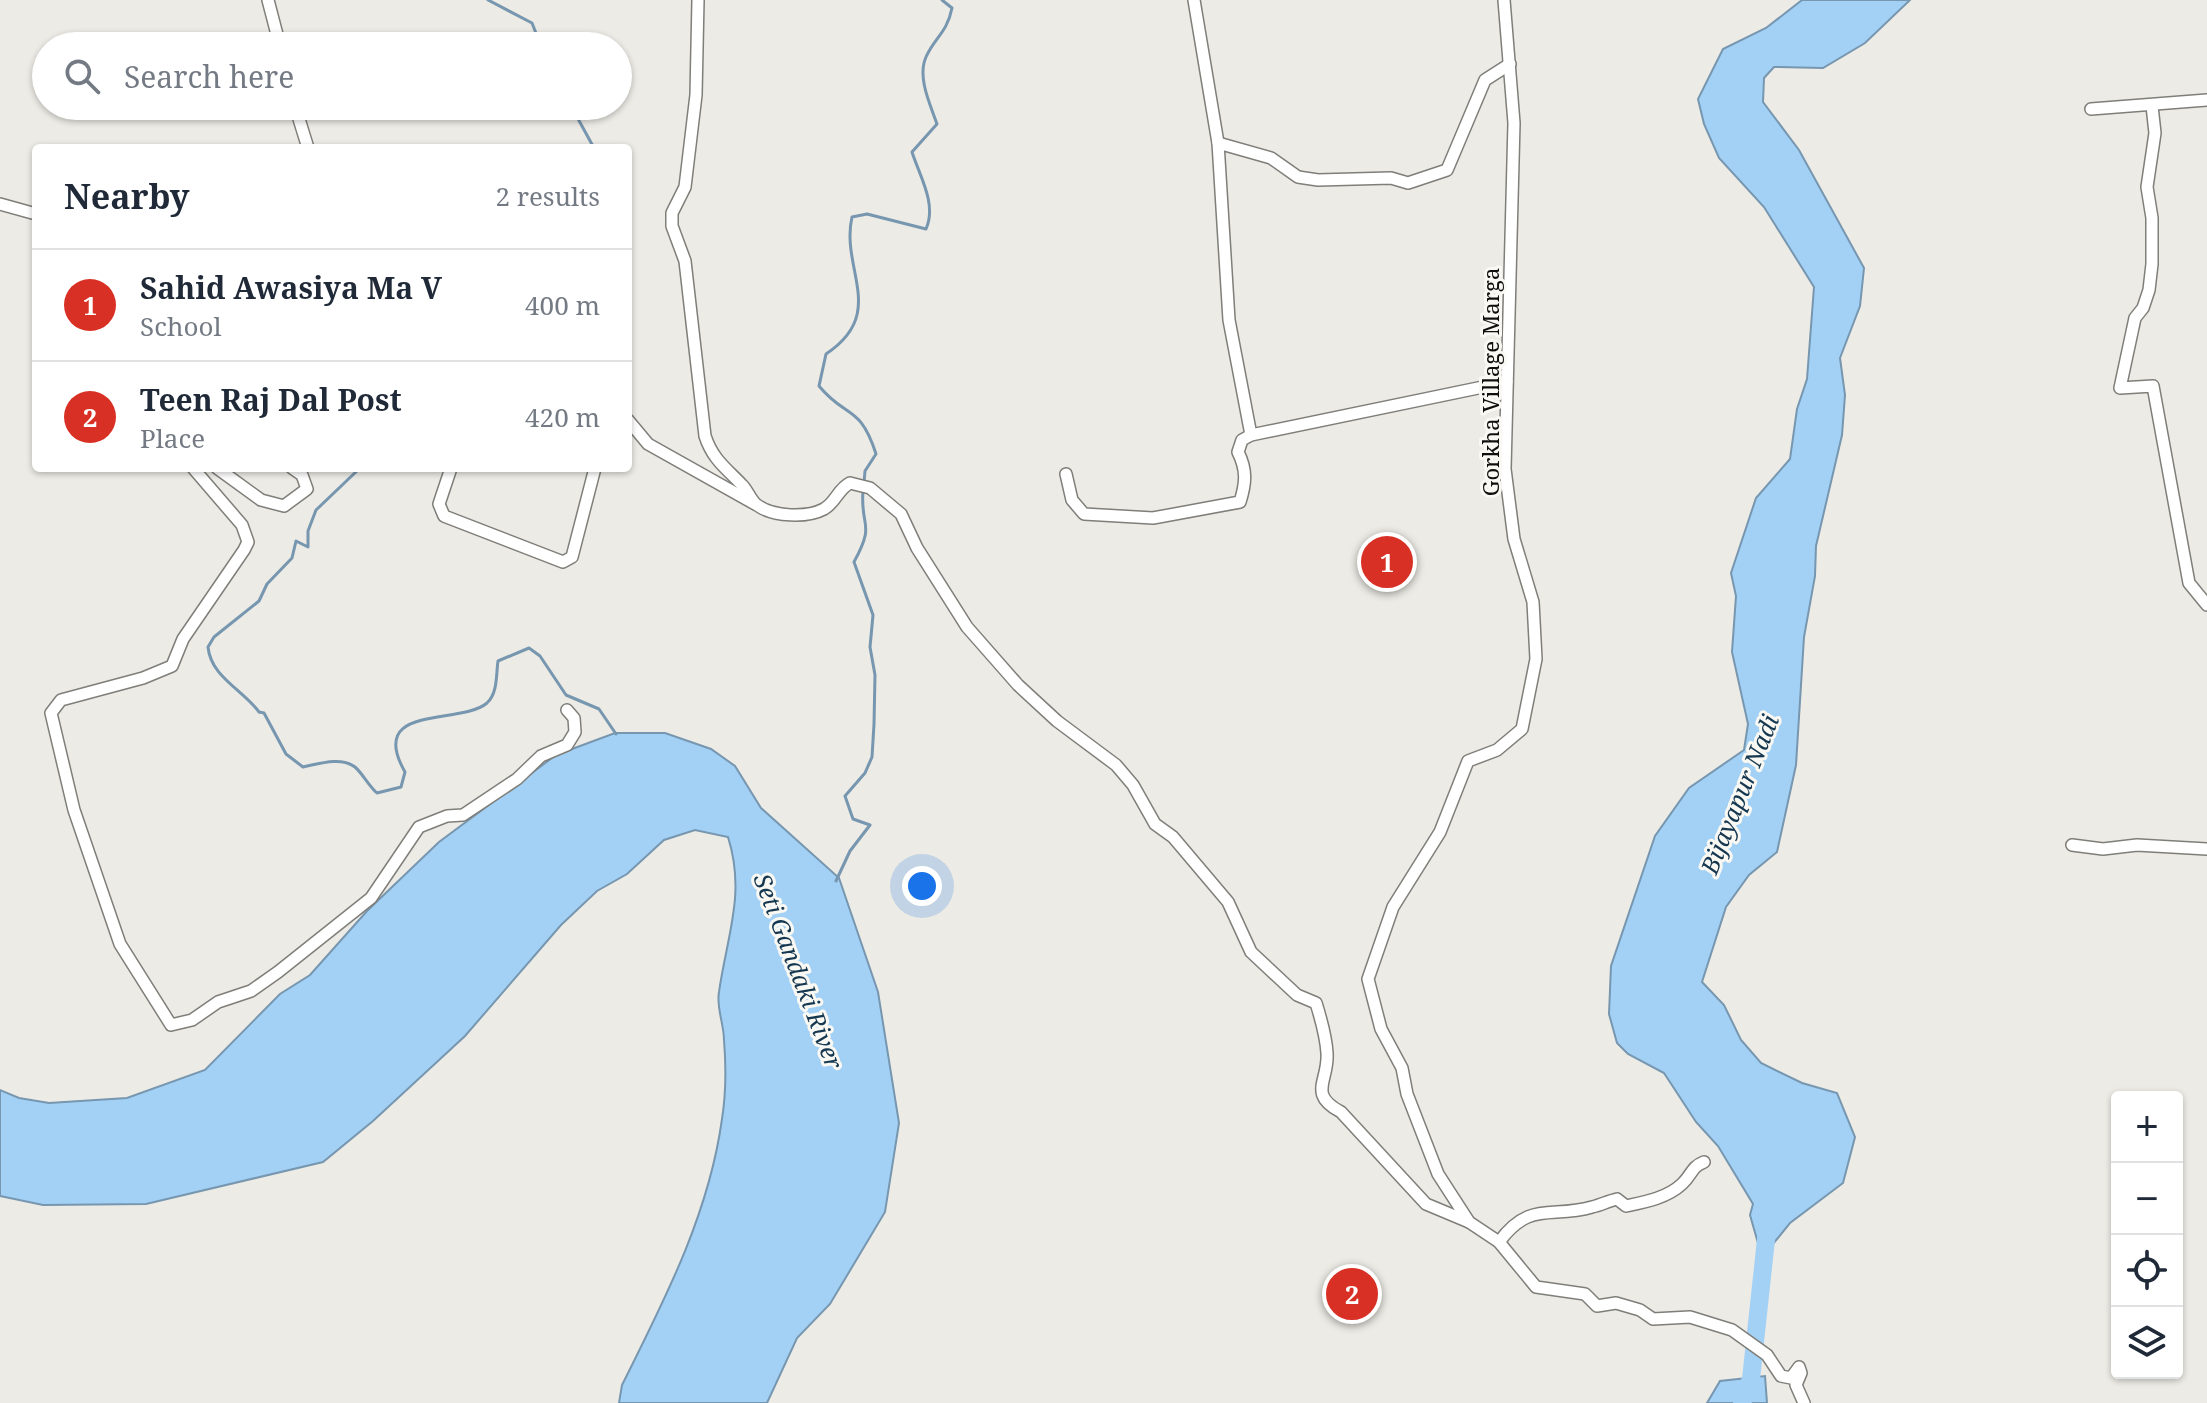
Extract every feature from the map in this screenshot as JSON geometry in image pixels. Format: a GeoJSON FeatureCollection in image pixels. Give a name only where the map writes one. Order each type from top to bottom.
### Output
{"type":"FeatureCollection","features":[{"type":"Feature","properties":{"kind":"street"},"geometry":{"type":"LineString","coordinates":[[268,0],[276,32]]}},
{"type":"Feature","properties":{"kind":"street"},"geometry":{"type":"LineString","coordinates":[[698,0],[696,95],[685,187],[672,213],[672,226],[687,271],[705,436],[712,457],[740,483],[755,504]]}},
{"type":"Feature","properties":{"kind":"street"},"geometry":{"type":"LineString","coordinates":[[1194,0],[1218,143],[1229,320],[1251,435]]}},
{"type":"Feature","properties":{"kind":"street","name":"Gorkha Village Marga"},"geometry":{"type":"LineString","coordinates":[[1504,0],[1510,64],[1514,223],[1505,469],[1514,539],[1537,627],[1533,685],[1522,729],[1497,750],[1468,761],[1440,832],[1393,907],[1368,979],[1381,1029],[1402,1068],[1407,1094],[1438,1174],[1469,1222],[1499,1242],[1536,1287],[1585,1294],[1597,1306],[1627,1306],[1653,1319],[1690,1317],[1747,1337],[1767,1355],[1781,1376],[1791,1378],[1799,1367],[1801,1373],[1796,1385],[1804,1403]]}},
{"type":"Feature","properties":{"kind":"street"},"geometry":{"type":"LineString","coordinates":[[1218,143],[1271,158],[1298,177],[1347,181],[1391,178],[1408,183],[1427,178],[1447,170],[1485,80],[1510,64]]}},
{"type":"Feature","properties":{"kind":"street"},"geometry":{"type":"LineString","coordinates":[[2091,109],[2207,100]]}},
{"type":"Feature","properties":{"kind":"street"},"geometry":{"type":"LineString","coordinates":[[2152,106],[2155,133],[2147,187],[2152,218],[2152,264],[2146,299],[2135,318],[2120,388],[2153,386],[2189,583],[2207,605]]}},
{"type":"Feature","properties":{"kind":"street"},"geometry":{"type":"LineString","coordinates":[[299,120],[307,144]]}},
{"type":"Feature","properties":{"kind":"street"},"geometry":{"type":"LineString","coordinates":[[0,204],[32,213]]}},
{"type":"Feature","properties":{"kind":"street"},"geometry":{"type":"LineString","coordinates":[[1066,474],[1072,500],[1084,514],[1153,518],[1185,510],[1230,506],[1240,502],[1245,487],[1245,467],[1238,452],[1242,440],[1251,435],[1507,382]]}},
{"type":"Feature","properties":{"kind":"street"},"geometry":{"type":"LineString","coordinates":[[632,425],[642,438],[683,466],[779,514],[809,514],[827,508],[840,488],[850,483],[870,488],[892,504],[901,514],[917,548],[967,627],[1018,685],[1057,721],[1116,765],[1133,785],[1155,824],[1173,837],[1228,902],[1251,952],[1297,995],[1316,1003],[1327,1056],[1321,1093],[1327,1104],[1341,1112],[1426,1204],[1469,1222]]}},
{"type":"Feature","properties":{"kind":"street"},"geometry":{"type":"LineString","coordinates":[[632,440],[642,438]]}},
{"type":"Feature","properties":{"kind":"street"},"geometry":{"type":"LineString","coordinates":[[196,472],[242,525],[248,542],[244,550],[183,639],[172,666],[143,678],[61,700],[51,713],[74,810],[120,944],[171,1025],[192,1020],[218,1002],[251,991],[278,972],[371,898],[419,827],[447,816],[463,815],[517,779],[541,756],[567,745],[575,732],[574,718],[567,710]]}},
{"type":"Feature","properties":{"kind":"street"},"geometry":{"type":"LineString","coordinates":[[222,472],[261,500],[284,506],[307,489],[298,472]]}},
{"type":"Feature","properties":{"kind":"street"},"geometry":{"type":"LineString","coordinates":[[450,472],[439,504],[444,516],[451,522],[563,562],[572,557],[594,472]]}},
{"type":"Feature","properties":{"kind":"street"},"geometry":{"type":"LineString","coordinates":[[2072,845],[2103,849],[2137,845],[2207,849]]}},
{"type":"Feature","properties":{"kind":"street"},"geometry":{"type":"LineString","coordinates":[[1499,1242],[1512,1224],[1526,1215],[1591,1208],[1617,1199],[1626,1206],[1660,1197],[1683,1183],[1693,1166],[1704,1162]]}},
{"type":"Feature","properties":{"kind":"water"},"geometry":{"type":"Polygon","coordinates":[[[1802,0],[1910,0],[1865,43],[1823,68],[1774,67],[1764,78],[1763,102],[1799,150],[1864,268],[1860,306],[1840,358],[1845,395],[1842,435],[1816,546],[1815,576],[1804,637],[1796,765],[1777,852],[1749,875],[1726,907],[1702,982],[1724,1005],[1741,1040],[1761,1063],[1802,1083],[1837,1093],[1855,1137],[1843,1183],[1790,1223],[1773,1244],[1758,1243],[1750,1215],[1753,1204],[1718,1146],[1696,1122],[1664,1073],[1628,1054],[1617,1043],[1609,1014],[1611,966],[1655,836],[1689,788],[1744,750],[1748,724],[1732,652],[1736,596],[1731,573],[1756,498],[1790,459],[1797,409],[1807,379],[1814,287],[1764,207],[1719,158],[1704,124],[1698,99],[1723,49],[1766,28],[1802,0]]]}},
{"type":"Feature","properties":{"kind":"water","name":"Seti Gandaki River"},"geometry":{"type":"Polygon","coordinates":[[[615,733],[665,733],[711,749],[735,766],[761,808],[839,878],[878,992],[899,1123],[885,1212],[830,1304],[797,1338],[767,1403],[619,1403],[622,1385],[654,1321],[696,1222],[716,1154],[725,1080],[724,1034],[718,998],[735,896],[733,858],[728,837],[695,830],[664,840],[627,874],[597,891],[561,925],[465,1036],[373,1121],[323,1162],[146,1204],[43,1205],[0,1196],[0,1090],[19,1098],[49,1103],[127,1098],[205,1070],[280,994],[310,975],[367,911],[439,842],[556,755],[615,733]]]}},
{"type":"Feature","properties":{"kind":"water"},"geometry":{"type":"Polygon","coordinates":[[[1765,1376],[1767,1403],[1707,1403],[1720,1381],[1765,1376]]]}},
{"type":"Feature","properties":{"kind":"waterway"},"geometry":{"type":"LineString","coordinates":[[488,0],[532,23],[536,32]]}},
{"type":"Feature","properties":{"kind":"waterway"},"geometry":{"type":"LineString","coordinates":[[864,483],[865,471],[876,454],[870,438],[858,419],[819,386],[826,354],[855,323],[858,290],[850,236],[852,217],[867,214],[926,229],[929,220],[929,200],[912,152],[937,124],[923,73],[926,57],[950,16],[952,8],[942,0]]}},
{"type":"Feature","properties":{"kind":"waterway"},"geometry":{"type":"LineString","coordinates":[[579,120],[592,144]]}},
{"type":"Feature","properties":{"kind":"waterway"},"geometry":{"type":"LineString","coordinates":[[356,472],[316,510],[308,531],[308,547],[296,541],[292,558],[267,584],[259,601],[214,637],[208,647],[221,675],[259,712],[264,713],[286,754],[303,767],[329,762],[349,764],[377,793],[401,787],[405,772],[396,750],[398,735],[407,726],[421,720],[474,710],[487,703],[495,689],[498,661],[529,648],[540,656],[566,695],[599,709],[616,734]]}},
{"type":"Feature","properties":{"kind":"waterway"},"geometry":{"type":"LineString","coordinates":[[836,881],[850,851],[870,825],[853,819],[845,796],[865,773],[872,757],[874,724],[875,675],[870,647],[873,615],[854,562],[866,532],[863,491]]}},
{"type":"Feature","properties":{"kind":"waterway","name":"Bijayapur Nadi"},"geometry":{"type":"LineString","coordinates":[[1742,1403],[1751,1379],[1768,1221]]}},
{"type":"Feature","properties":{"kind":"place","name":"Sahid Awasiya Ma V"},"geometry":{"type":"Point","coordinates":[1387,562]}},
{"type":"Feature","properties":{"kind":"place","name":"Teen Raj Dal Post"},"geometry":{"type":"Point","coordinates":[1352,1294]}}]}
